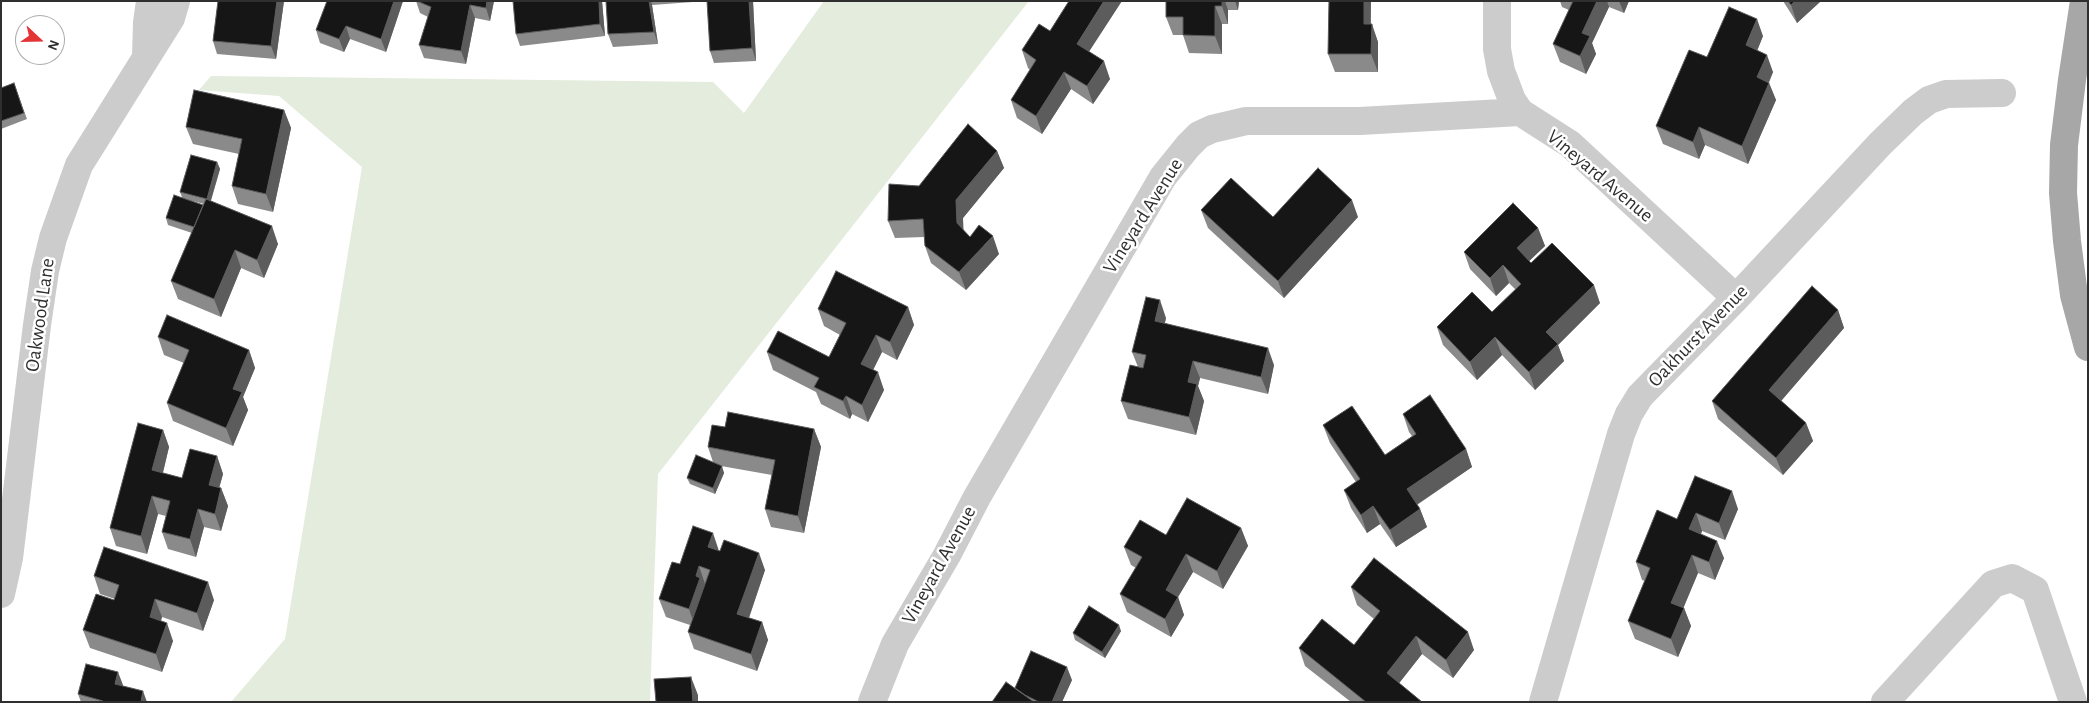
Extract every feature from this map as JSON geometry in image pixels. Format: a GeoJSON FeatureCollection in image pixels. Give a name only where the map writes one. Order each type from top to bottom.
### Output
{"type":"FeatureCollection","features":[{"type":"Feature","properties":{"kind":"main road"},"geometry":{"type":"LineString","coordinates":[[2084,1],[2064,145],[2062,193],[2066,241],[2074,295],[2088,347]]}},
{"type":"Feature","properties":{"kind":"street"},"geometry":{"type":"LineString","coordinates":[[146,58],[150,1]]}},
{"type":"Feature","properties":{"kind":"street","name":"Oakwood Lane"},"geometry":{"type":"LineString","coordinates":[[1,594],[10,558],[37,326],[52,238],[78,166],[171,18],[176,1]]}},
{"type":"Feature","properties":{"kind":"street"},"geometry":{"type":"LineString","coordinates":[[1496,1],[1497,49],[1500,71],[1512,100],[1520,112]]}},
{"type":"Feature","properties":{"kind":"street","name":"Oakhurst Avenue"},"geometry":{"type":"LineString","coordinates":[[1543,702],[1618,443],[1640,396],[1736,298],[1880,144],[1913,112],[1930,100],[1946,94],[2002,93]]}},
{"type":"Feature","properties":{"kind":"street","name":"Vineyard Avenue"},"geometry":{"type":"LineString","coordinates":[[872,702],[895,644],[947,555],[977,497],[1163,177],[1199,135],[1212,129],[1246,121],[1360,121],[1520,112],[1570,144],[1736,298]]}},
{"type":"Feature","properties":{"kind":"street"},"geometry":{"type":"LineString","coordinates":[[1885,702],[1993,584],[2012,578],[2035,590],[2073,702]]}},
{"type":"Feature","properties":{"kind":"green space"},"geometry":{"type":"Polygon","coordinates":[[[824,1],[1029,1],[658,474],[650,702],[231,702],[285,639],[362,167],[279,96],[199,90],[211,76],[713,82],[744,113],[824,1]]]}},
{"type":"Feature","properties":{"kind":"building"},"geometry":{"type":"Polygon","coordinates":[[[218,1],[277,1],[271,46],[213,41],[218,1]]]}},
{"type":"Feature","properties":{"kind":"building"},"geometry":{"type":"Polygon","coordinates":[[[327,1],[394,1],[381,39],[346,26],[339,39],[316,30],[327,1]]]}},
{"type":"Feature","properties":{"kind":"building"},"geometry":{"type":"Polygon","coordinates":[[[417,1],[487,1],[486,8],[470,5],[461,51],[419,45],[431,7],[417,1]]]}},
{"type":"Feature","properties":{"kind":"building"},"geometry":{"type":"Polygon","coordinates":[[[513,1],[599,1],[600,24],[516,34],[513,1]]]}},
{"type":"Feature","properties":{"kind":"building"},"geometry":{"type":"Polygon","coordinates":[[[606,1],[649,1],[654,32],[608,34],[606,1]]]}},
{"type":"Feature","properties":{"kind":"building"},"geometry":{"type":"Polygon","coordinates":[[[707,1],[749,1],[752,48],[710,51],[707,1]]]}},
{"type":"Feature","properties":{"kind":"building"},"geometry":{"type":"Polygon","coordinates":[[[1069,1],[1104,1],[1077,44],[1104,61],[1087,86],[1064,72],[1036,116],[1011,100],[1036,60],[1022,50],[1039,24],[1050,31],[1069,1]]]}},
{"type":"Feature","properties":{"kind":"building"},"geometry":{"type":"Polygon","coordinates":[[[1166,1],[1222,1],[1222,6],[1215,6],[1215,36],[1183,35],[1183,17],[1166,17],[1166,1]]]}},
{"type":"Feature","properties":{"kind":"building"},"geometry":{"type":"Polygon","coordinates":[[[1329,1],[1364,1],[1364,24],[1372,24],[1371,54],[1328,54],[1329,1]]]}},
{"type":"Feature","properties":{"kind":"building"},"geometry":{"type":"Polygon","coordinates":[[[1573,1],[1597,1],[1582,33],[1590,36],[1580,56],[1553,44],[1573,1]]]}},
{"type":"Feature","properties":{"kind":"building"},"geometry":{"type":"Polygon","coordinates":[[[1729,7],[1757,19],[1746,45],[1767,55],[1757,77],[1769,83],[1742,146],[1699,127],[1693,142],[1656,126],[1689,50],[1707,57],[1729,7]]]}},
{"type":"Feature","properties":{"kind":"building"},"geometry":{"type":"Polygon","coordinates":[[[14,83],[24,113],[1,121],[1,88],[14,83]]]}},
{"type":"Feature","properties":{"kind":"building"},"geometry":{"type":"Polygon","coordinates":[[[194,90],[284,110],[266,194],[232,186],[242,139],[186,127],[194,90]]]}},
{"type":"Feature","properties":{"kind":"building"},"geometry":{"type":"Polygon","coordinates":[[[968,124],[997,151],[956,200],[957,223],[970,237],[979,225],[993,236],[959,272],[925,246],[923,219],[888,221],[889,184],[919,186],[968,124]]]}},
{"type":"Feature","properties":{"kind":"building"},"geometry":{"type":"Polygon","coordinates":[[[191,155],[217,162],[207,199],[180,192],[191,155]]]}},
{"type":"Feature","properties":{"kind":"building"},"geometry":{"type":"Polygon","coordinates":[[[1318,168],[1352,200],[1278,281],[1201,210],[1231,178],[1273,217],[1318,168]]]}},
{"type":"Feature","properties":{"kind":"building"},"geometry":{"type":"Polygon","coordinates":[[[174,195],[203,205],[194,227],[166,218],[174,195]]]}},
{"type":"Feature","properties":{"kind":"building"},"geometry":{"type":"Polygon","coordinates":[[[206,199],[272,226],[257,260],[235,250],[214,299],[171,281],[206,199]]]}},
{"type":"Feature","properties":{"kind":"building"},"geometry":{"type":"Polygon","coordinates":[[[1513,203],[1538,228],[1517,248],[1531,263],[1552,243],[1594,285],[1546,332],[1558,344],[1529,372],[1495,337],[1470,362],[1437,327],[1472,292],[1492,312],[1521,284],[1503,265],[1490,278],[1464,252],[1513,203]]]}},
{"type":"Feature","properties":{"kind":"building"},"geometry":{"type":"Polygon","coordinates":[[[836,271],[908,307],[890,342],[876,335],[861,364],[878,372],[862,405],[846,396],[843,401],[814,387],[819,378],[767,352],[778,331],[829,357],[846,323],[818,309],[836,271]]]}},
{"type":"Feature","properties":{"kind":"building"},"geometry":{"type":"Polygon","coordinates":[[[1812,286],[1838,310],[1769,390],[1806,423],[1776,458],[1712,401],[1812,286]]]}},
{"type":"Feature","properties":{"kind":"building"},"geometry":{"type":"Polygon","coordinates":[[[1146,297],[1160,300],[1155,321],[1268,348],[1261,377],[1193,361],[1188,382],[1197,384],[1189,417],[1121,401],[1130,365],[1143,368],[1146,355],[1132,352],[1146,297]]]}},
{"type":"Feature","properties":{"kind":"building"},"geometry":{"type":"Polygon","coordinates":[[[167,315],[249,350],[233,389],[242,392],[226,428],[167,403],[189,350],[158,337],[167,315]]]}},
{"type":"Feature","properties":{"kind":"building"},"geometry":{"type":"Polygon","coordinates":[[[1430,395],[1466,449],[1407,489],[1420,509],[1390,530],[1373,506],[1361,515],[1344,490],[1360,479],[1323,425],[1352,406],[1385,455],[1416,434],[1403,414],[1430,395]]]}},
{"type":"Feature","properties":{"kind":"building"},"geometry":{"type":"Polygon","coordinates":[[[728,412],[814,429],[798,516],[765,509],[775,460],[708,447],[712,425],[725,427],[728,412]]]}},
{"type":"Feature","properties":{"kind":"building"},"geometry":{"type":"Polygon","coordinates":[[[138,423],[163,430],[152,470],[182,478],[190,449],[217,456],[209,485],[221,488],[215,514],[198,509],[190,539],[162,532],[170,501],[152,496],[141,536],[110,528],[138,423]]]}},
{"type":"Feature","properties":{"kind":"building"},"geometry":{"type":"Polygon","coordinates":[[[696,455],[722,466],[713,488],[687,478],[696,455]]]}},
{"type":"Feature","properties":{"kind":"building"},"geometry":{"type":"Polygon","coordinates":[[[1695,476],[1732,491],[1719,523],[1696,513],[1689,529],[1717,541],[1709,562],[1692,555],[1671,603],[1684,608],[1671,639],[1628,621],[1650,568],[1636,562],[1657,510],[1677,519],[1695,476]]]}},
{"type":"Feature","properties":{"kind":"building"},"geometry":{"type":"Polygon","coordinates":[[[1187,498],[1241,528],[1217,571],[1186,554],[1166,590],[1178,597],[1165,619],[1120,594],[1142,557],[1124,547],[1140,520],[1166,535],[1187,498]]]}},
{"type":"Feature","properties":{"kind":"building"},"geometry":{"type":"Polygon","coordinates":[[[693,526],[713,533],[708,547],[720,551],[724,540],[759,553],[737,614],[762,622],[751,654],[688,632],[710,570],[699,566],[696,576],[700,578],[689,609],[659,599],[672,562],[680,564],[693,526]]]}},
{"type":"Feature","properties":{"kind":"building"},"geometry":{"type":"Polygon","coordinates":[[[104,547],[208,582],[197,613],[155,599],[150,617],[167,623],[156,654],[83,630],[96,594],[114,600],[119,585],[94,576],[104,547]]]}},
{"type":"Feature","properties":{"kind":"building"},"geometry":{"type":"Polygon","coordinates":[[[1374,558],[1468,632],[1446,660],[1416,636],[1387,673],[1422,702],[1366,702],[1299,648],[1322,619],[1354,645],[1380,611],[1351,587],[1374,558]]]}},
{"type":"Feature","properties":{"kind":"building"},"geometry":{"type":"Polygon","coordinates":[[[1089,606],[1119,625],[1102,652],[1073,633],[1089,606]]]}},
{"type":"Feature","properties":{"kind":"building"},"geometry":{"type":"Polygon","coordinates":[[[1031,651],[1067,667],[1052,702],[1039,702],[1015,688],[1031,651]]]}},
{"type":"Feature","properties":{"kind":"building"},"geometry":{"type":"Polygon","coordinates":[[[86,664],[118,672],[115,684],[143,691],[141,702],[103,702],[78,694],[86,664]]]}},
{"type":"Feature","properties":{"kind":"building"},"geometry":{"type":"Polygon","coordinates":[[[691,677],[693,702],[656,702],[654,679],[691,677]]]}},
{"type":"Feature","properties":{"kind":"building"},"geometry":{"type":"Polygon","coordinates":[[[1006,682],[1034,702],[992,702],[1006,682]]]}}]}
